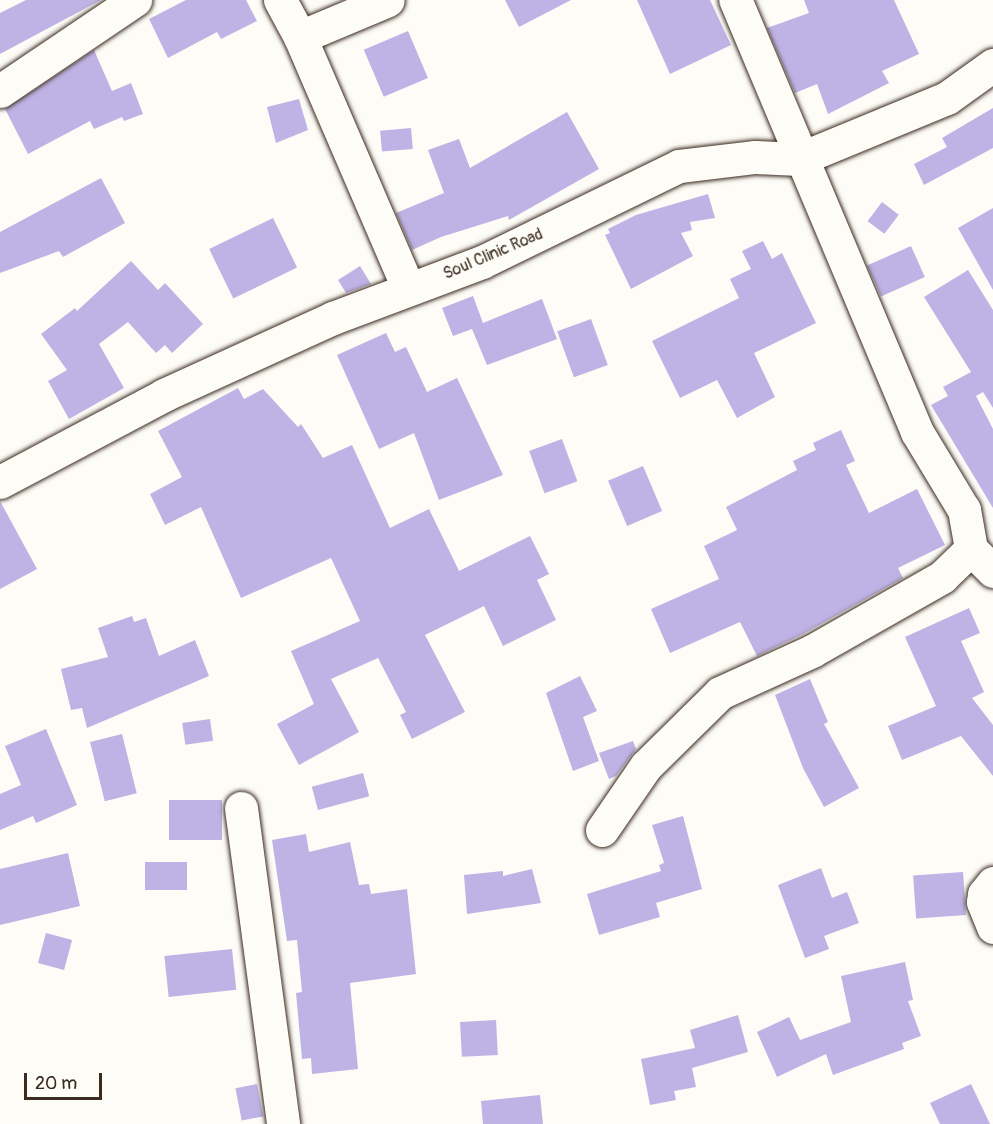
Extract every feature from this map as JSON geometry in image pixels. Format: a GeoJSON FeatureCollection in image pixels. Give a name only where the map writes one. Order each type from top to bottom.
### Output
{"type":"FeatureCollection","features":[{"type":"Feature","properties":{"kind":"street"},"geometry":{"type":"LineString","coordinates":[[0,91],[135,0]]}},
{"type":"Feature","properties":{"kind":"street"},"geometry":{"type":"LineString","coordinates":[[280,0],[300,37],[408,288]]}},
{"type":"Feature","properties":{"kind":"street"},"geometry":{"type":"LineString","coordinates":[[300,37],[388,0]]}},
{"type":"Feature","properties":{"kind":"street"},"geometry":{"type":"LineString","coordinates":[[602,830],[646,766],[720,693],[812,651],[942,577],[986,556],[964,510],[917,432],[800,159],[735,0]]}},
{"type":"Feature","properties":{"kind":"street","name":"Soul Clinic Road"},"geometry":{"type":"LineString","coordinates":[[0,482],[164,395],[408,288],[482,262],[679,166],[755,157],[800,159],[947,98],[989,73]]}},
{"type":"Feature","properties":{"kind":"street"},"geometry":{"type":"LineString","coordinates":[[241,808],[283,1124]]}},
{"type":"Feature","properties":{"kind":"street"},"geometry":{"type":"LineString","coordinates":[[993,883],[984,894],[983,902],[993,927]]}},
{"type":"Feature","properties":{"kind":"building"},"geometry":{"type":"Polygon","coordinates":[[[26,0],[101,0],[0,54],[0,13],[26,0]]]}},
{"type":"Feature","properties":{"kind":"building"},"geometry":{"type":"Polygon","coordinates":[[[186,0],[246,0],[257,21],[221,39],[217,32],[168,58],[149,19],[186,0]]]}},
{"type":"Feature","properties":{"kind":"building"},"geometry":{"type":"Polygon","coordinates":[[[505,0],[571,0],[519,27],[505,0]]]}},
{"type":"Feature","properties":{"kind":"building"},"geometry":{"type":"Polygon","coordinates":[[[637,0],[710,0],[731,45],[670,74],[637,0]]]}},
{"type":"Feature","properties":{"kind":"building"},"geometry":{"type":"Polygon","coordinates":[[[804,0],[894,0],[919,54],[882,71],[889,83],[828,114],[817,84],[795,93],[767,28],[809,13],[804,0]]]}},
{"type":"Feature","properties":{"kind":"building"},"geometry":{"type":"Polygon","coordinates":[[[408,31],[428,78],[384,97],[364,50],[408,31]]]}},
{"type":"Feature","properties":{"kind":"building"},"geometry":{"type":"Polygon","coordinates":[[[94,50],[112,91],[131,83],[143,114],[124,121],[122,117],[94,129],[90,121],[28,154],[5,109],[94,50]]]}},
{"type":"Feature","properties":{"kind":"building"},"geometry":{"type":"Polygon","coordinates":[[[299,99],[308,130],[276,143],[267,107],[299,99]]]}},
{"type":"Feature","properties":{"kind":"building"},"geometry":{"type":"Polygon","coordinates":[[[993,108],[993,148],[924,185],[914,164],[947,147],[942,138],[993,108]]]}},
{"type":"Feature","properties":{"kind":"building"},"geometry":{"type":"Polygon","coordinates":[[[567,112],[599,169],[509,220],[508,216],[441,237],[412,250],[396,213],[444,193],[428,150],[459,139],[470,168],[567,112]]]}},
{"type":"Feature","properties":{"kind":"building"},"geometry":{"type":"Polygon","coordinates":[[[411,128],[413,149],[382,152],[380,131],[411,128]]]}},
{"type":"Feature","properties":{"kind":"building"},"geometry":{"type":"Polygon","coordinates":[[[101,178],[125,223],[63,257],[59,251],[0,273],[0,232],[101,178]]]}},
{"type":"Feature","properties":{"kind":"building"},"geometry":{"type":"Polygon","coordinates":[[[708,194],[715,218],[690,222],[692,230],[681,233],[693,256],[631,289],[605,235],[610,233],[608,229],[636,215],[708,194]]]}},
{"type":"Feature","properties":{"kind":"building"},"geometry":{"type":"Polygon","coordinates":[[[882,202],[899,215],[884,234],[868,221],[882,202]]]}},
{"type":"Feature","properties":{"kind":"building"},"geometry":{"type":"Polygon","coordinates":[[[993,208],[993,290],[958,228],[993,208]]]}},
{"type":"Feature","properties":{"kind":"building"},"geometry":{"type":"Polygon","coordinates":[[[273,218],[297,267],[233,299],[209,249],[273,218]]]}},
{"type":"Feature","properties":{"kind":"building"},"geometry":{"type":"Polygon","coordinates":[[[763,241],[772,259],[782,253],[816,323],[754,353],[775,397],[737,418],[717,380],[680,398],[652,341],[739,298],[730,279],[751,269],[742,251],[763,241]]]}},
{"type":"Feature","properties":{"kind":"building"},"geometry":{"type":"Polygon","coordinates":[[[911,246],[925,277],[881,297],[867,266],[911,246]]]}},
{"type":"Feature","properties":{"kind":"building"},"geometry":{"type":"Polygon","coordinates":[[[131,261],[158,290],[165,283],[203,324],[172,353],[165,345],[156,353],[128,322],[99,344],[124,388],[69,419],[48,381],[67,370],[41,334],[75,308],[77,311],[131,261]]]}},
{"type":"Feature","properties":{"kind":"building"},"geometry":{"type":"Polygon","coordinates":[[[360,266],[371,284],[346,293],[338,280],[360,266]]]}},
{"type":"Feature","properties":{"kind":"building"},"geometry":{"type":"Polygon","coordinates":[[[968,270],[993,310],[993,408],[983,392],[976,396],[993,429],[993,508],[931,405],[948,396],[943,387],[971,372],[924,297],[968,270]]]}},
{"type":"Feature","properties":{"kind":"building"},"geometry":{"type":"Polygon","coordinates":[[[473,296],[483,323],[542,299],[557,339],[487,365],[472,329],[453,336],[442,308],[473,296]]]}},
{"type":"Feature","properties":{"kind":"building"},"geometry":{"type":"Polygon","coordinates":[[[591,319],[608,365],[574,377],[557,331],[591,319]]]}},
{"type":"Feature","properties":{"kind":"building"},"geometry":{"type":"Polygon","coordinates":[[[386,333],[395,352],[406,347],[427,392],[457,378],[503,475],[439,500],[414,433],[379,449],[337,355],[386,333]]]}},
{"type":"Feature","properties":{"kind":"building"},"geometry":{"type":"Polygon","coordinates":[[[238,388],[244,399],[263,389],[298,427],[301,424],[323,458],[352,445],[390,528],[429,509],[459,571],[530,536],[549,574],[537,580],[556,620],[503,646],[484,606],[425,635],[465,712],[412,739],[400,715],[406,712],[378,658],[331,679],[359,732],[299,765],[277,724],[314,704],[291,651],[360,621],[331,558],[241,598],[201,507],[165,525],[150,494],[182,477],[158,431],[238,388]]]}},
{"type":"Feature","properties":{"kind":"building"},"geometry":{"type":"Polygon","coordinates":[[[841,430],[855,461],[846,465],[869,513],[917,489],[945,545],[898,568],[903,578],[803,634],[757,656],[740,622],[670,653],[651,609],[719,579],[704,546],[737,530],[726,507],[797,470],[793,461],[816,450],[813,443],[841,430]]]}},
{"type":"Feature","properties":{"kind":"building"},"geometry":{"type":"Polygon","coordinates":[[[562,439],[577,481],[545,493],[529,451],[562,439]]]}},
{"type":"Feature","properties":{"kind":"building"},"geometry":{"type":"Polygon","coordinates":[[[643,466],[662,511],[627,526],[608,481],[643,466]]]}},
{"type":"Feature","properties":{"kind":"building"},"geometry":{"type":"Polygon","coordinates":[[[0,501],[37,569],[0,589],[0,501]]]}},
{"type":"Feature","properties":{"kind":"building"},"geometry":{"type":"Polygon","coordinates":[[[969,608],[980,633],[961,641],[984,692],[972,698],[993,725],[993,776],[961,736],[902,760],[888,726],[936,706],[905,637],[969,608]]]}},
{"type":"Feature","properties":{"kind":"building"},"geometry":{"type":"Polygon","coordinates":[[[132,616],[134,622],[146,618],[159,656],[195,640],[209,676],[87,728],[82,708],[71,710],[61,669],[108,657],[98,628],[132,616]]]}},
{"type":"Feature","properties":{"kind":"building"},"geometry":{"type":"Polygon","coordinates":[[[580,676],[597,711],[583,717],[599,761],[573,771],[546,693],[580,676]]]}},
{"type":"Feature","properties":{"kind":"building"},"geometry":{"type":"Polygon","coordinates":[[[810,679],[828,722],[824,724],[859,788],[824,807],[803,768],[775,695],[810,679]]]}},
{"type":"Feature","properties":{"kind":"building"},"geometry":{"type":"Polygon","coordinates":[[[210,719],[213,741],[185,745],[182,723],[210,719]]]}},
{"type":"Feature","properties":{"kind":"building"},"geometry":{"type":"Polygon","coordinates":[[[46,729],[77,805],[36,823],[33,816],[0,830],[0,794],[21,785],[5,746],[46,729]]]}},
{"type":"Feature","properties":{"kind":"building"},"geometry":{"type":"Polygon","coordinates":[[[122,734],[137,793],[105,801],[90,742],[122,734]]]}},
{"type":"Feature","properties":{"kind":"building"},"geometry":{"type":"Polygon","coordinates":[[[633,741],[636,749],[616,776],[609,779],[599,753],[633,741]]]}},
{"type":"Feature","properties":{"kind":"building"},"geometry":{"type":"Polygon","coordinates":[[[363,773],[369,796],[318,810],[312,787],[363,773]]]}},
{"type":"Feature","properties":{"kind":"building"},"geometry":{"type":"Polygon","coordinates":[[[169,800],[222,800],[222,840],[169,840],[169,800]]]}},
{"type":"Feature","properties":{"kind":"building"},"geometry":{"type":"Polygon","coordinates":[[[683,816],[702,889],[656,903],[660,917],[599,935],[587,894],[661,871],[659,865],[664,863],[652,825],[683,816]]]}},
{"type":"Feature","properties":{"kind":"building"},"geometry":{"type":"Polygon","coordinates":[[[306,834],[309,852],[350,842],[359,885],[369,884],[371,894],[407,889],[416,974],[350,983],[358,1069],[312,1074],[311,1058],[302,1059],[296,993],[302,992],[297,940],[287,941],[272,840],[306,834]]]}},
{"type":"Feature","properties":{"kind":"building"},"geometry":{"type":"Polygon","coordinates":[[[68,853],[80,906],[0,925],[0,869],[68,853]]]}},
{"type":"Feature","properties":{"kind":"building"},"geometry":{"type":"Polygon","coordinates":[[[145,862],[187,862],[187,890],[145,890],[145,862]]]}},
{"type":"Feature","properties":{"kind":"building"},"geometry":{"type":"Polygon","coordinates":[[[821,868],[832,898],[847,892],[859,923],[824,936],[829,949],[805,958],[778,885],[821,868]]]}},
{"type":"Feature","properties":{"kind":"building"},"geometry":{"type":"Polygon","coordinates":[[[532,869],[541,903],[467,914],[464,875],[503,871],[503,876],[532,869]]]}},
{"type":"Feature","properties":{"kind":"building"},"geometry":{"type":"Polygon","coordinates":[[[963,872],[966,915],[916,918],[913,875],[963,872]]]}},
{"type":"Feature","properties":{"kind":"building"},"geometry":{"type":"Polygon","coordinates":[[[46,933],[72,940],[64,970],[38,963],[46,933]]]}},
{"type":"Feature","properties":{"kind":"building"},"geometry":{"type":"Polygon","coordinates":[[[232,949],[236,990],[169,997],[164,956],[232,949]]]}},
{"type":"Feature","properties":{"kind":"building"},"geometry":{"type":"Polygon","coordinates":[[[905,962],[913,1000],[908,1001],[921,1036],[902,1043],[904,1049],[833,1075],[826,1054],[777,1077],[757,1032],[789,1017],[800,1040],[851,1022],[841,976],[905,962]]]}},
{"type":"Feature","properties":{"kind":"building"},"geometry":{"type":"Polygon","coordinates":[[[738,1015],[748,1052],[692,1068],[696,1087],[674,1091],[676,1100],[650,1105],[641,1059],[695,1048],[690,1030],[738,1015]]]}},
{"type":"Feature","properties":{"kind":"building"},"geometry":{"type":"Polygon","coordinates":[[[496,1020],[498,1055],[462,1057],[460,1022],[496,1020]]]}},
{"type":"Feature","properties":{"kind":"building"},"geometry":{"type":"Polygon","coordinates":[[[257,1084],[263,1116],[242,1121],[235,1088],[257,1084]]]}},
{"type":"Feature","properties":{"kind":"building"},"geometry":{"type":"Polygon","coordinates":[[[971,1084],[990,1124],[940,1124],[930,1103],[971,1084]]]}},
{"type":"Feature","properties":{"kind":"building"},"geometry":{"type":"Polygon","coordinates":[[[540,1095],[543,1124],[483,1124],[481,1101],[540,1095]]]}}]}
